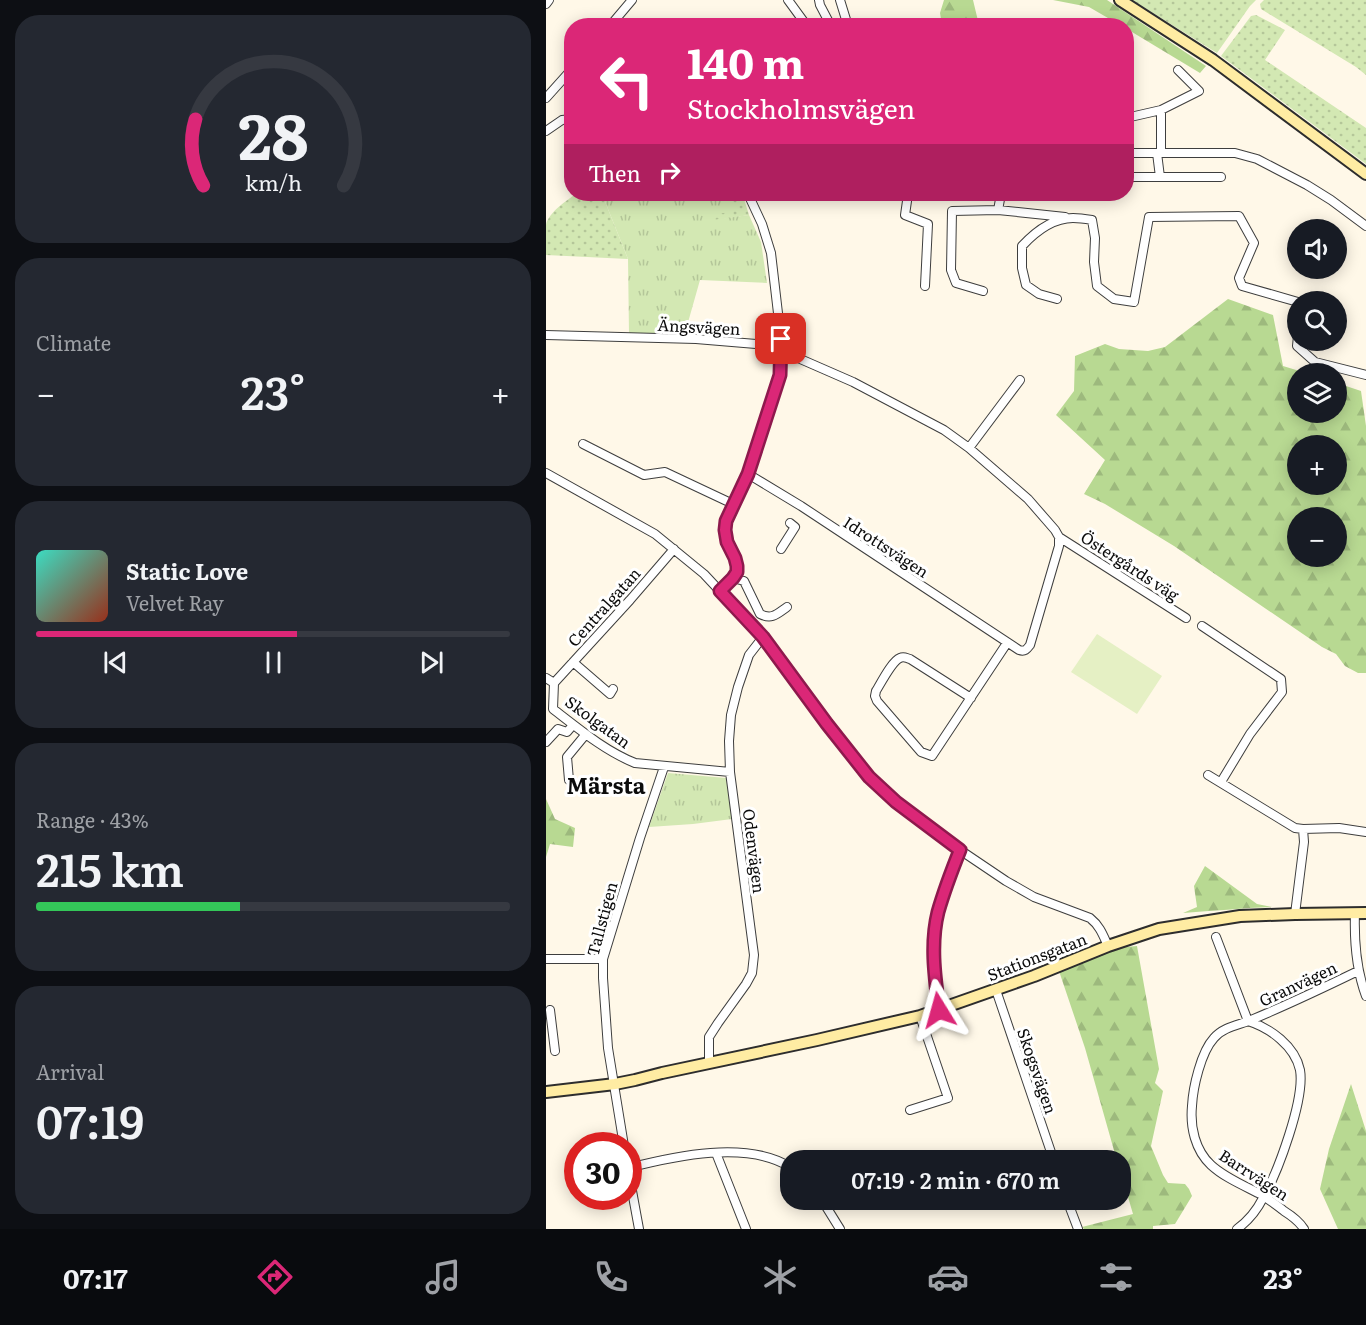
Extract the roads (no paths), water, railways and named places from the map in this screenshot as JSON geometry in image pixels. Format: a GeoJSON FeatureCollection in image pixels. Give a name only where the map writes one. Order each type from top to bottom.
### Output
{"type":"FeatureCollection","features":[{"type":"Feature","properties":{"kind":"street"},"geometry":{"type":"LineString","coordinates":[[546,4],[549,0]]}},
{"type":"Feature","properties":{"kind":"street"},"geometry":{"type":"LineString","coordinates":[[617,18],[632,0]]}},
{"type":"Feature","properties":{"kind":"street"},"geometry":{"type":"LineString","coordinates":[[788,0],[801,18]]}},
{"type":"Feature","properties":{"kind":"street"},"geometry":{"type":"LineString","coordinates":[[819,0],[827,18]]}},
{"type":"Feature","properties":{"kind":"street"},"geometry":{"type":"LineString","coordinates":[[840,0],[846,18]]}},
{"type":"Feature","properties":{"kind":"street"},"geometry":{"type":"LineString","coordinates":[[1120,0],[1213,60],[1366,174]]}},
{"type":"Feature","properties":{"kind":"street"},"geometry":{"type":"LineString","coordinates":[[1134,116],[1161,110],[1199,92],[1178,70]]}},
{"type":"Feature","properties":{"kind":"street"},"geometry":{"type":"LineString","coordinates":[[546,98],[564,78]]}},
{"type":"Feature","properties":{"kind":"street"},"geometry":{"type":"LineString","coordinates":[[1160,177],[1161,110]]}},
{"type":"Feature","properties":{"kind":"street"},"geometry":{"type":"LineString","coordinates":[[546,131],[564,120]]}},
{"type":"Feature","properties":{"kind":"street"},"geometry":{"type":"LineString","coordinates":[[1134,153],[1234,153],[1257,159],[1307,184],[1366,226]]}},
{"type":"Feature","properties":{"kind":"street"},"geometry":{"type":"LineString","coordinates":[[1134,177],[1221,177]]}},
{"type":"Feature","properties":{"kind":"street"},"geometry":{"type":"LineString","coordinates":[[720,591],[737,572],[737,566],[727,542],[726,521],[748,474],[780,375],[782,351],[771,254],[762,224],[751,201]]}},
{"type":"Feature","properties":{"kind":"street"},"geometry":{"type":"LineString","coordinates":[[907,201],[905,215],[928,224],[925,286]]}},
{"type":"Feature","properties":{"kind":"street"},"geometry":{"type":"LineString","coordinates":[[998,210],[1000,201]]}},
{"type":"Feature","properties":{"kind":"street"},"geometry":{"type":"LineString","coordinates":[[983,291],[956,283],[951,270],[952,211],[998,210],[1092,220],[1097,286],[1114,299],[1134,302],[1149,217],[1239,216],[1254,243],[1239,278],[1242,286],[1287,299]]}},
{"type":"Feature","properties":{"kind":"street"},"geometry":{"type":"LineString","coordinates":[[1057,298],[1039,294],[1026,285],[1022,268],[1022,246],[1033,234],[1053,222],[1071,217]]}},
{"type":"Feature","properties":{"kind":"street","name":"Ängsvägen"},"geometry":{"type":"LineString","coordinates":[[546,335],[696,339],[756,344],[782,351],[853,382],[944,429],[1028,499],[1059,537]]}},
{"type":"Feature","properties":{"kind":"street"},"geometry":{"type":"LineString","coordinates":[[1303,351],[1315,362],[1366,375]]}},
{"type":"Feature","properties":{"kind":"street"},"geometry":{"type":"LineString","coordinates":[[969,448],[1020,380]]}},
{"type":"Feature","properties":{"kind":"street"},"geometry":{"type":"LineString","coordinates":[[583,444],[644,475],[665,472],[733,504]]}},
{"type":"Feature","properties":{"kind":"street"},"geometry":{"type":"LineString","coordinates":[[546,473],[655,534],[704,574],[763,637],[869,777],[896,802],[960,850],[1020,890],[1090,918],[1101,930],[1107,946]]}},
{"type":"Feature","properties":{"kind":"street","name":"Idrottsvägen"},"geometry":{"type":"LineString","coordinates":[[748,474],[1007,643]]}},
{"type":"Feature","properties":{"kind":"street"},"geometry":{"type":"LineString","coordinates":[[781,549],[795,527],[790,523]]}},
{"type":"Feature","properties":{"kind":"street"},"geometry":{"type":"LineString","coordinates":[[971,698],[904,657],[898,658],[894,663],[875,696],[921,752],[932,756],[971,698],[1007,643],[1023,651],[1027,650],[1030,645],[1059,546],[1059,537]]}},
{"type":"Feature","properties":{"kind":"street","name":"Östergårds väg"},"geometry":{"type":"LineString","coordinates":[[1059,537],[1186,618]]}},
{"type":"Feature","properties":{"kind":"street","name":"Centralgatan"},"geometry":{"type":"LineString","coordinates":[[554,683],[674,549]]}},
{"type":"Feature","properties":{"kind":"street"},"geometry":{"type":"LineString","coordinates":[[733,578],[744,581],[760,614],[768,618],[787,607]]}},
{"type":"Feature","properties":{"kind":"street"},"geometry":{"type":"LineString","coordinates":[[1202,626],[1281,678],[1282,692],[1250,734],[1221,782]]}},
{"type":"Feature","properties":{"kind":"street","name":"Odenvägen"},"geometry":{"type":"LineString","coordinates":[[709,1063],[709,1037],[752,974],[754,955],[730,772],[729,741],[731,715],[738,687],[749,655],[763,637]]}},
{"type":"Feature","properties":{"kind":"street"},"geometry":{"type":"LineString","coordinates":[[573,662],[610,693],[613,689]]}},
{"type":"Feature","properties":{"kind":"street","name":"Skolgatan"},"geometry":{"type":"LineString","coordinates":[[546,678],[554,683],[553,709],[622,758],[635,763],[664,767],[730,772]]}},
{"type":"Feature","properties":{"kind":"street"},"geometry":{"type":"LineString","coordinates":[[546,742],[558,729],[567,732],[573,725]]}},
{"type":"Feature","properties":{"kind":"street"},"geometry":{"type":"LineString","coordinates":[[569,780],[567,757],[586,734]]}},
{"type":"Feature","properties":{"kind":"street","name":"Tallstigen"},"geometry":{"type":"LineString","coordinates":[[622,1132],[608,1048],[603,959],[664,767]]}},
{"type":"Feature","properties":{"kind":"street"},"geometry":{"type":"LineString","coordinates":[[1208,775],[1295,828],[1340,828],[1366,832]]}},
{"type":"Feature","properties":{"kind":"street"},"geometry":{"type":"LineString","coordinates":[[1295,914],[1304,842],[1303,829]]}},
{"type":"Feature","properties":{"kind":"street"},"geometry":{"type":"LineString","coordinates":[[939,1010],[934,970],[935,935],[938,914],[948,879],[960,850]]}},
{"type":"Feature","properties":{"kind":"street"},"geometry":{"type":"LineString","coordinates":[[1360,913],[1354,942],[1366,996]]}},
{"type":"Feature","properties":{"kind":"street","name":"Stationsgatan"},"geometry":{"type":"LineString","coordinates":[[546,1092],[615,1084],[920,1016],[1034,976],[1107,946],[1159,929],[1240,916],[1360,913]]}},
{"type":"Feature","properties":{"kind":"street"},"geometry":{"type":"LineString","coordinates":[[1216,938],[1248,1022],[1258,1024],[1273,1033],[1287,1046],[1299,1068],[1299,1099],[1286,1144],[1264,1197],[1254,1212],[1237,1229]]}},
{"type":"Feature","properties":{"kind":"street"},"geometry":{"type":"LineString","coordinates":[[546,959],[603,959]]}},
{"type":"Feature","properties":{"kind":"street","name":"Granvägen"},"geometry":{"type":"LineString","coordinates":[[1248,1022],[1359,970]]}},
{"type":"Feature","properties":{"kind":"street","name":"Skogsvägen"},"geometry":{"type":"LineString","coordinates":[[996,990],[1050,1150]]}},
{"type":"Feature","properties":{"kind":"street"},"geometry":{"type":"LineString","coordinates":[[550,1010],[555,1050]]}},
{"type":"Feature","properties":{"kind":"street"},"geometry":{"type":"LineString","coordinates":[[910,1110],[948,1098],[920,1016]]}},
{"type":"Feature","properties":{"kind":"street","name":"Barrvägen"},"geometry":{"type":"LineString","coordinates":[[1248,1022],[1221,1032],[1210,1043],[1198,1072],[1192,1098],[1193,1133],[1198,1148],[1211,1166],[1264,1197],[1295,1218],[1304,1229]]}},
{"type":"Feature","properties":{"kind":"street"},"geometry":{"type":"LineString","coordinates":[[716,1153],[746,1229]]}},
{"type":"Feature","properties":{"kind":"street"},"geometry":{"type":"LineString","coordinates":[[642,1166],[685,1155],[716,1153],[746,1154],[780,1161]]}},
{"type":"Feature","properties":{"kind":"street"},"geometry":{"type":"LineString","coordinates":[[636,1210],[639,1229]]}},
{"type":"Feature","properties":{"kind":"street"},"geometry":{"type":"LineString","coordinates":[[828,1210],[840,1229]]}},
{"type":"Feature","properties":{"kind":"street"},"geometry":{"type":"LineString","coordinates":[[1071,1210],[1078,1229]]}},
{"type":"Feature","properties":{"kind":"district","name":"Märsta"},"geometry":{"type":"Point","coordinates":[606,786]}}]}
